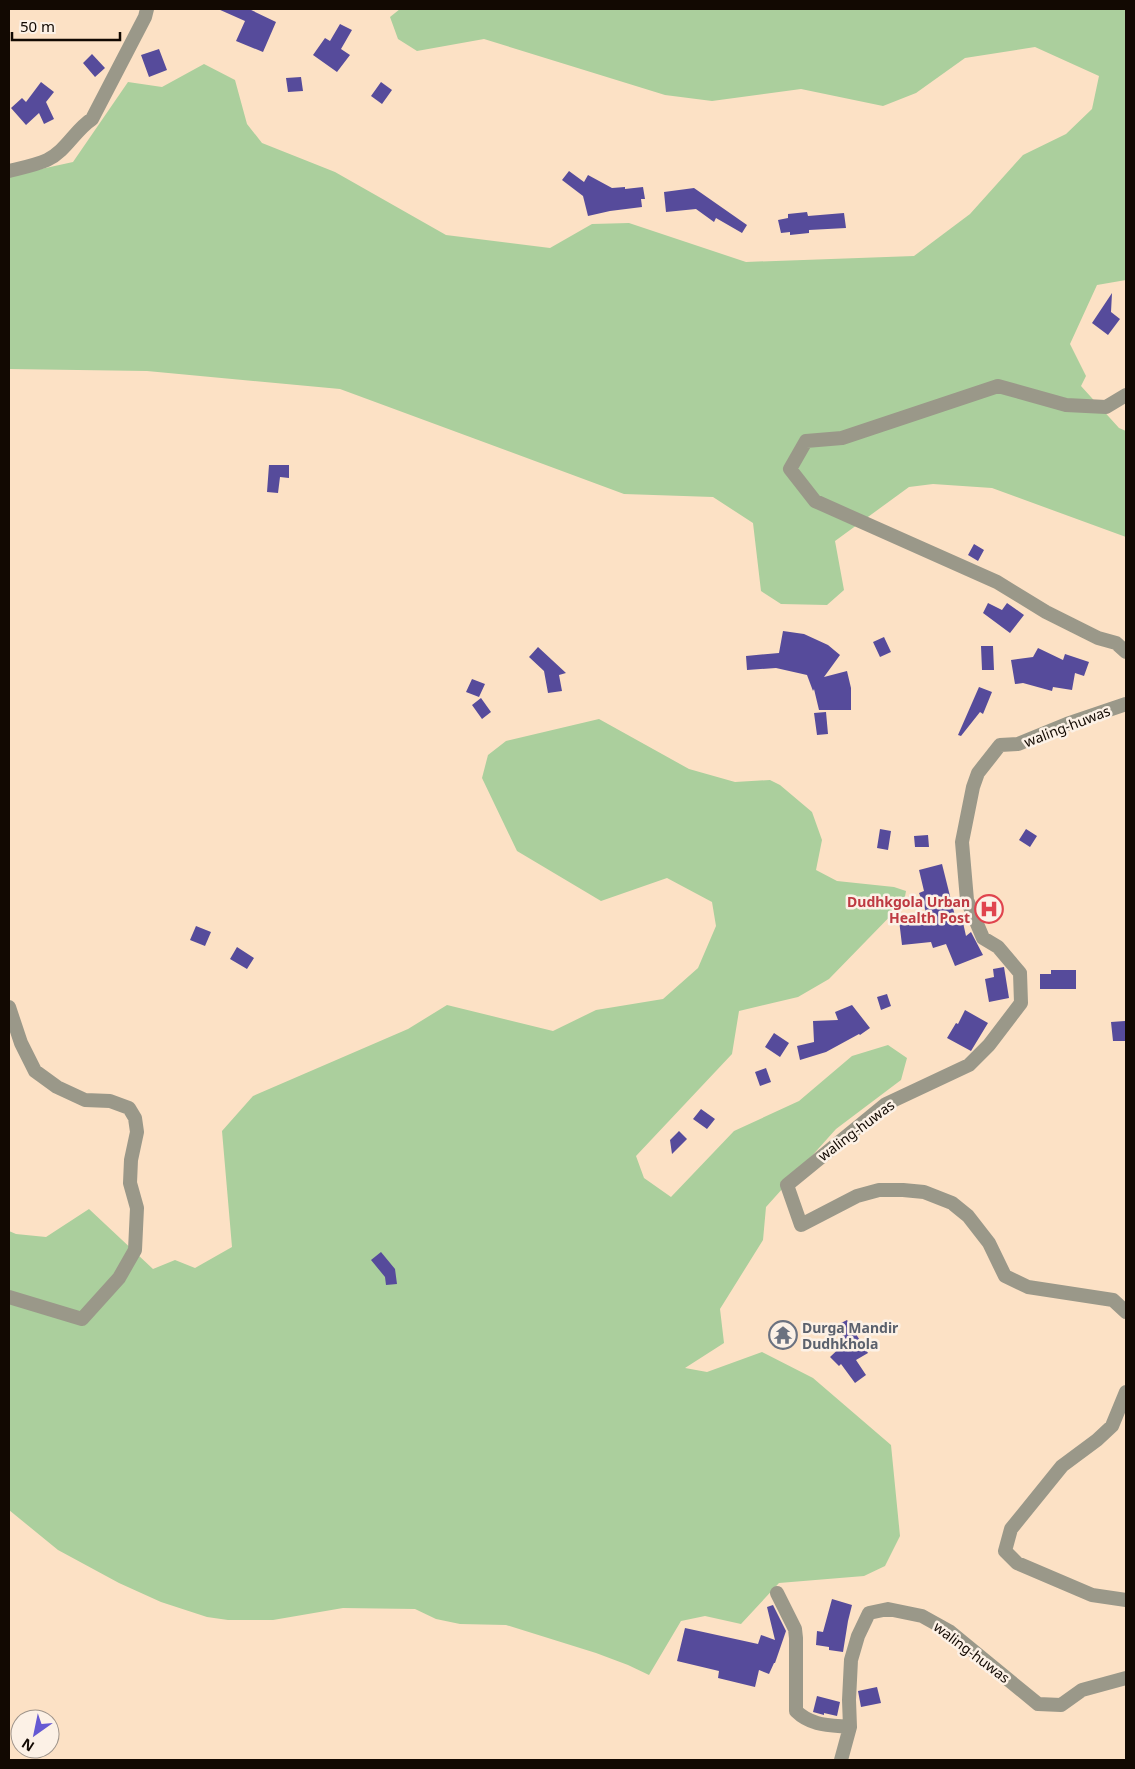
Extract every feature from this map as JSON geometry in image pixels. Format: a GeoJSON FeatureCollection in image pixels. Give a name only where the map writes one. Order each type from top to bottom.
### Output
{"type":"FeatureCollection","features":[{"type":"Feature","properties":{"kind":"street"},"geometry":{"type":"LineString","coordinates":[[9,171],[48,160],[65,146],[84,124],[92,119],[145,17],[147,9]]}},
{"type":"Feature","properties":{"kind":"street"},"geometry":{"type":"LineString","coordinates":[[1125,651],[1116,642],[1098,638],[1046,612],[997,582],[815,501],[790,469],[806,441],[842,438],[998,386],[1066,405],[1106,407],[1126,395]]}},
{"type":"Feature","properties":{"kind":"street","name":"waling-huwas"},"geometry":{"type":"LineString","coordinates":[[1126,704],[1067,724],[1018,744],[1000,745],[978,773],[973,787],[962,842],[968,900],[983,938],[998,946],[1020,973],[1021,1003],[989,1045],[969,1065],[886,1104],[787,1185],[801,1225],[858,1196],[879,1190],[924,1192],[952,1203],[968,1216],[989,1243],[1005,1276],[1028,1288],[1113,1300],[1126,1312]]}},
{"type":"Feature","properties":{"kind":"street"},"geometry":{"type":"LineString","coordinates":[[9,1007],[21,1043],[35,1071],[57,1087],[85,1100],[110,1101],[129,1108],[135,1118],[137,1132],[131,1160],[130,1182],[137,1208],[135,1250],[119,1278],[82,1319],[9,1297]]}},
{"type":"Feature","properties":{"kind":"street"},"geometry":{"type":"LineString","coordinates":[[1126,1392],[1112,1426],[1097,1440],[1062,1466],[1011,1529],[1005,1551],[1017,1563],[1092,1596],[1126,1600]]}},
{"type":"Feature","properties":{"kind":"street"},"geometry":{"type":"LineString","coordinates":[[778,1593],[795,1629],[796,1711],[804,1718],[818,1724],[850,1727]]}},
{"type":"Feature","properties":{"kind":"street","name":"waling-huwas"},"geometry":{"type":"LineString","coordinates":[[840,1760],[850,1727],[851,1660],[858,1636],[869,1613],[888,1609],[922,1616],[949,1631],[1038,1704],[1061,1705],[1082,1690],[1126,1678]]}},
{"type":"Feature","properties":{"kind":"green space"},"geometry":{"type":"Polygon","coordinates":[[[400,9],[1126,9],[1126,280],[1097,285],[1070,344],[1086,376],[1081,386],[1119,428],[1126,431],[1126,537],[992,488],[933,484],[909,487],[835,541],[844,590],[827,605],[781,604],[761,591],[753,523],[713,497],[624,494],[340,389],[147,371],[9,369],[9,176],[73,162],[128,82],[162,87],[204,64],[235,80],[247,124],[262,143],[335,172],[446,235],[550,248],[592,224],[629,223],[746,262],[914,256],[970,214],[1023,155],[1066,134],[1092,109],[1099,76],[1035,47],[965,58],[916,93],[883,106],[801,89],[712,101],[665,95],[484,39],[417,51],[398,39],[390,17],[400,9]]]}},
{"type":"Feature","properties":{"kind":"green space"},"geometry":{"type":"Polygon","coordinates":[[[599,719],[689,769],[735,782],[770,780],[780,785],[812,812],[822,840],[816,870],[837,881],[894,887],[906,891],[904,902],[829,979],[798,997],[739,1011],[732,1054],[636,1156],[644,1178],[671,1197],[734,1131],[799,1101],[852,1056],[888,1045],[907,1058],[901,1080],[836,1129],[766,1207],[763,1240],[720,1309],[724,1343],[685,1368],[707,1372],[762,1352],[813,1378],[891,1445],[900,1536],[885,1566],[864,1576],[779,1583],[741,1624],[705,1616],[681,1621],[649,1675],[596,1653],[506,1625],[460,1624],[436,1619],[415,1609],[343,1608],[273,1620],[228,1620],[207,1617],[161,1602],[119,1583],[58,1550],[9,1510],[9,1231],[16,1234],[46,1237],[89,1209],[153,1269],[175,1260],[195,1268],[232,1247],[222,1131],[253,1096],[408,1029],[447,1005],[553,1031],[596,1010],[663,999],[698,968],[716,926],[712,902],[667,878],[601,901],[517,851],[482,778],[488,755],[506,741],[599,719]]]}},
{"type":"Feature","properties":{"kind":"building"},"geometry":{"type":"Polygon","coordinates":[[[218,9],[249,9],[276,22],[263,52],[236,41],[245,21],[218,9]]]}},
{"type":"Feature","properties":{"kind":"building"},"geometry":{"type":"Polygon","coordinates":[[[340,24],[352,30],[341,49],[350,55],[337,72],[313,55],[325,38],[330,41],[340,24]]]}},
{"type":"Feature","properties":{"kind":"building"},"geometry":{"type":"Polygon","coordinates":[[[159,49],[167,70],[149,77],[141,55],[159,49]]]}},
{"type":"Feature","properties":{"kind":"building"},"geometry":{"type":"Polygon","coordinates":[[[92,54],[105,68],[95,77],[83,63],[92,54]]]}},
{"type":"Feature","properties":{"kind":"building"},"geometry":{"type":"Polygon","coordinates":[[[301,77],[303,91],[288,92],[286,78],[301,77]]]}},
{"type":"Feature","properties":{"kind":"building"},"geometry":{"type":"Polygon","coordinates":[[[41,82],[54,92],[46,102],[54,119],[44,124],[39,113],[26,125],[11,108],[22,98],[26,102],[41,82]]]}},
{"type":"Feature","properties":{"kind":"building"},"geometry":{"type":"Polygon","coordinates":[[[381,82],[392,90],[382,104],[371,96],[381,82]]]}},
{"type":"Feature","properties":{"kind":"building"},"geometry":{"type":"Polygon","coordinates":[[[569,171],[584,182],[588,175],[612,188],[643,187],[645,199],[641,199],[642,207],[588,216],[583,196],[562,180],[569,171]]]}},
{"type":"Feature","properties":{"kind":"building"},"geometry":{"type":"Polygon","coordinates":[[[694,188],[747,225],[742,233],[716,218],[714,222],[696,209],[666,212],[664,192],[694,188]]]}},
{"type":"Feature","properties":{"kind":"building"},"geometry":{"type":"Polygon","coordinates":[[[807,212],[808,216],[844,213],[846,228],[809,230],[809,233],[790,235],[790,232],[781,233],[778,220],[788,218],[788,214],[807,212]]]}},
{"type":"Feature","properties":{"kind":"building"},"geometry":{"type":"Polygon","coordinates":[[[1112,293],[1111,312],[1120,319],[1108,335],[1092,323],[1112,293]]]}},
{"type":"Feature","properties":{"kind":"building"},"geometry":{"type":"Polygon","coordinates":[[[269,465],[289,465],[289,478],[280,477],[278,493],[267,492],[269,465]]]}},
{"type":"Feature","properties":{"kind":"building"},"geometry":{"type":"Polygon","coordinates":[[[974,544],[984,550],[978,561],[968,555],[974,544]]]}},
{"type":"Feature","properties":{"kind":"building"},"geometry":{"type":"Polygon","coordinates":[[[988,603],[1002,610],[1007,603],[1024,615],[1010,633],[983,613],[988,603]]]}},
{"type":"Feature","properties":{"kind":"building"},"geometry":{"type":"Polygon","coordinates":[[[783,631],[804,634],[828,645],[840,655],[824,677],[847,671],[851,688],[851,710],[819,710],[814,689],[813,691],[807,675],[776,668],[747,670],[746,656],[779,653],[783,631]]]}},
{"type":"Feature","properties":{"kind":"building"},"geometry":{"type":"Polygon","coordinates":[[[884,637],[891,652],[880,657],[873,642],[884,637]]]}},
{"type":"Feature","properties":{"kind":"building"},"geometry":{"type":"Polygon","coordinates":[[[981,646],[993,646],[994,670],[982,670],[981,646]]]}},
{"type":"Feature","properties":{"kind":"building"},"geometry":{"type":"Polygon","coordinates":[[[538,647],[566,673],[559,675],[562,691],[548,693],[544,671],[529,657],[538,647]]]}},
{"type":"Feature","properties":{"kind":"building"},"geometry":{"type":"Polygon","coordinates":[[[1038,648],[1063,660],[1065,654],[1089,662],[1084,676],[1075,673],[1072,690],[1053,687],[1052,691],[1023,683],[1015,684],[1011,660],[1033,657],[1038,648]]]}},
{"type":"Feature","properties":{"kind":"building"},"geometry":{"type":"Polygon","coordinates":[[[472,679],[485,684],[479,697],[466,692],[472,679]]]}},
{"type":"Feature","properties":{"kind":"building"},"geometry":{"type":"Polygon","coordinates":[[[979,687],[992,692],[983,714],[980,712],[961,736],[958,735],[979,687]]]}},
{"type":"Feature","properties":{"kind":"building"},"geometry":{"type":"Polygon","coordinates":[[[481,698],[491,712],[482,719],[472,705],[481,698]]]}},
{"type":"Feature","properties":{"kind":"building"},"geometry":{"type":"Polygon","coordinates":[[[826,712],[828,734],[817,735],[814,713],[826,712]]]}},
{"type":"Feature","properties":{"kind":"building"},"geometry":{"type":"Polygon","coordinates":[[[880,829],[891,831],[888,850],[877,848],[880,829]]]}},
{"type":"Feature","properties":{"kind":"building"},"geometry":{"type":"Polygon","coordinates":[[[1026,829],[1037,836],[1030,847],[1019,840],[1026,829]]]}},
{"type":"Feature","properties":{"kind":"building"},"geometry":{"type":"Polygon","coordinates":[[[928,835],[929,847],[915,847],[914,836],[928,835]]]}},
{"type":"Feature","properties":{"kind":"building"},"geometry":{"type":"Polygon","coordinates":[[[942,864],[956,920],[962,918],[966,936],[971,932],[983,955],[955,966],[946,944],[933,948],[931,942],[902,945],[899,920],[928,917],[919,893],[924,891],[919,870],[942,864]]]}},
{"type":"Feature","properties":{"kind":"building"},"geometry":{"type":"Polygon","coordinates":[[[196,926],[211,932],[205,946],[190,940],[196,926]]]}},
{"type":"Feature","properties":{"kind":"building"},"geometry":{"type":"Polygon","coordinates":[[[237,947],[254,958],[247,969],[230,959],[237,947]]]}},
{"type":"Feature","properties":{"kind":"building"},"geometry":{"type":"Polygon","coordinates":[[[1004,967],[1009,998],[989,1002],[985,979],[994,977],[993,969],[1004,967]]]}},
{"type":"Feature","properties":{"kind":"building"},"geometry":{"type":"Polygon","coordinates":[[[1051,970],[1076,970],[1076,989],[1040,989],[1040,974],[1051,974],[1051,970]]]}},
{"type":"Feature","properties":{"kind":"building"},"geometry":{"type":"Polygon","coordinates":[[[887,994],[891,1006],[881,1010],[877,997],[887,994]]]}},
{"type":"Feature","properties":{"kind":"building"},"geometry":{"type":"Polygon","coordinates":[[[852,1005],[870,1028],[826,1052],[800,1060],[797,1046],[814,1042],[813,1021],[838,1020],[835,1012],[852,1005]]]}},
{"type":"Feature","properties":{"kind":"building"},"geometry":{"type":"Polygon","coordinates":[[[965,1010],[988,1023],[971,1051],[947,1038],[956,1023],[958,1024],[965,1010]]]}},
{"type":"Feature","properties":{"kind":"building"},"geometry":{"type":"Polygon","coordinates":[[[1125,1021],[1126,1041],[1113,1041],[1111,1022],[1125,1021]]]}},
{"type":"Feature","properties":{"kind":"building"},"geometry":{"type":"Polygon","coordinates":[[[774,1033],[789,1043],[780,1057],[765,1047],[774,1033]]]}},
{"type":"Feature","properties":{"kind":"building"},"geometry":{"type":"Polygon","coordinates":[[[766,1068],[771,1082],[760,1086],[755,1072],[766,1068]]]}},
{"type":"Feature","properties":{"kind":"building"},"geometry":{"type":"Polygon","coordinates":[[[701,1109],[715,1119],[707,1129],[693,1119],[701,1109]]]}},
{"type":"Feature","properties":{"kind":"building"},"geometry":{"type":"Polygon","coordinates":[[[679,1131],[687,1139],[672,1154],[670,1140],[679,1131]]]}},
{"type":"Feature","properties":{"kind":"building"},"geometry":{"type":"Polygon","coordinates":[[[381,1252],[395,1269],[397,1284],[386,1285],[385,1277],[371,1260],[381,1252]]]}},
{"type":"Feature","properties":{"kind":"building"},"geometry":{"type":"Polygon","coordinates":[[[847,1320],[868,1353],[856,1360],[866,1375],[855,1383],[841,1364],[839,1366],[830,1357],[846,1342],[837,1325],[847,1320]]]}},
{"type":"Feature","properties":{"kind":"building"},"geometry":{"type":"Polygon","coordinates":[[[787,1328],[790,1344],[777,1346],[774,1330],[787,1328]]]}},
{"type":"Feature","properties":{"kind":"building"},"geometry":{"type":"Polygon","coordinates":[[[832,1599],[852,1605],[843,1652],[829,1650],[829,1647],[816,1645],[817,1631],[823,1632],[832,1599]]]}},
{"type":"Feature","properties":{"kind":"building"},"geometry":{"type":"Polygon","coordinates":[[[773,1605],[786,1631],[775,1663],[769,1674],[759,1670],[755,1687],[718,1678],[719,1671],[677,1661],[685,1628],[758,1644],[761,1635],[775,1640],[767,1607],[773,1605]]]}},
{"type":"Feature","properties":{"kind":"building"},"geometry":{"type":"Polygon","coordinates":[[[877,1687],[881,1703],[861,1707],[858,1691],[877,1687]]]}},
{"type":"Feature","properties":{"kind":"building"},"geometry":{"type":"Polygon","coordinates":[[[817,1696],[840,1702],[837,1716],[813,1712],[817,1696]]]}},
{"type":"Feature","properties":{"kind":"place","name":"Dudhkgola Urban Health Post"},"geometry":{"type":"Point","coordinates":[989,909]}},
{"type":"Feature","properties":{"kind":"place","name":"Durga Mandir Dudhkhola"},"geometry":{"type":"Point","coordinates":[783,1335]}}]}
